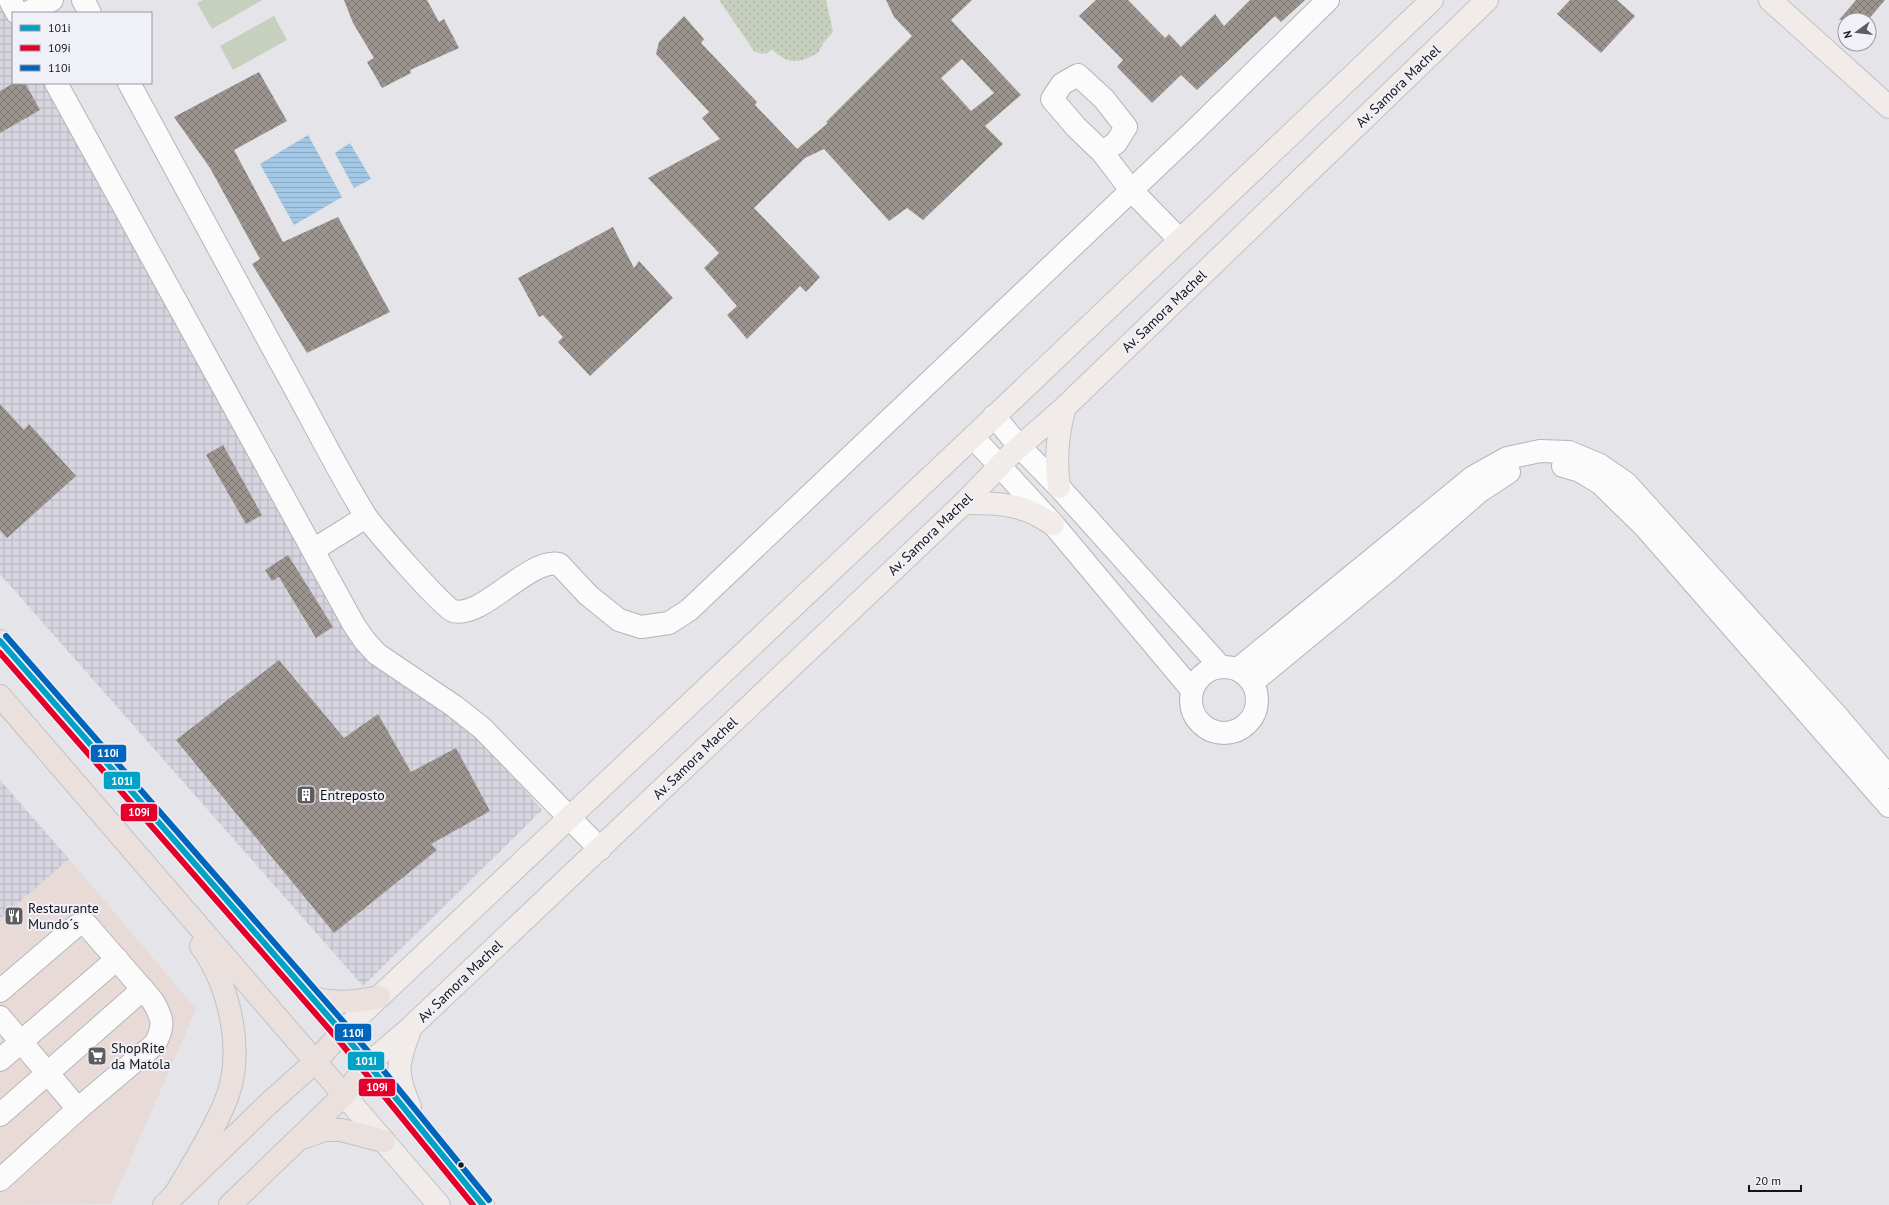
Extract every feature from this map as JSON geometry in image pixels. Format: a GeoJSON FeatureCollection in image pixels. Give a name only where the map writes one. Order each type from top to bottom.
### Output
{"type":"FeatureCollection","features":[{"type":"Feature","properties":{"kind":"highway"},"geometry":{"type":"LineString","coordinates":[[0,641],[342,1032],[368,1064],[344,1095],[230,1205]]}},
{"type":"Feature","properties":{"kind":"highway"},"geometry":{"type":"LineString","coordinates":[[0,696],[344,1095]]}},
{"type":"Feature","properties":{"kind":"highway"},"geometry":{"type":"LineString","coordinates":[[145,866],[210,958],[228,1001],[234,1051],[231,1084],[224,1105],[170,1199]]}},
{"type":"Feature","properties":{"kind":"highway"},"geometry":{"type":"LineString","coordinates":[[312,998],[329,1002],[344,1003],[379,998]]}},
{"type":"Feature","properties":{"kind":"highway"},"geometry":{"type":"LineString","coordinates":[[170,1199],[266,1106],[315,1062],[342,1032]]}},
{"type":"Feature","properties":{"kind":"highway"},"geometry":{"type":"LineString","coordinates":[[298,1139],[325,1130],[341,1130],[384,1141]]}},
{"type":"Feature","properties":{"kind":"main road"},"geometry":{"type":"LineString","coordinates":[[342,1032],[1432,0]]}},
{"type":"Feature","properties":{"kind":"main road","name":"Av. Samora Machel"},"geometry":{"type":"LineString","coordinates":[[368,1064],[410,1028],[964,503],[1019,446],[1065,406],[1487,0]]}},
{"type":"Feature","properties":{"kind":"main road"},"geometry":{"type":"LineString","coordinates":[[1770,0],[1889,107]]}},
{"type":"Feature","properties":{"kind":"main road"},"geometry":{"type":"LineString","coordinates":[[1059,487],[1056,465],[1056,447],[1065,406]]}},
{"type":"Feature","properties":{"kind":"main road"},"geometry":{"type":"LineString","coordinates":[[964,503],[989,503],[1013,507],[1031,512],[1053,524]]}},
{"type":"Feature","properties":{"kind":"main road"},"geometry":{"type":"LineString","coordinates":[[410,1028],[401,1056],[399,1071],[403,1090],[418,1124]]}},
{"type":"Feature","properties":{"kind":"main road"},"geometry":{"type":"LineString","coordinates":[[368,1064],[483,1205]]}},
{"type":"Feature","properties":{"kind":"main road"},"geometry":{"type":"LineString","coordinates":[[344,1095],[384,1141],[423,1195],[439,1205]]}},
{"type":"Feature","properties":{"kind":"street"},"geometry":{"type":"LineString","coordinates":[[10,0],[16,12]]}},
{"type":"Feature","properties":{"kind":"street"},"geometry":{"type":"LineString","coordinates":[[29,12],[52,0]]}},
{"type":"Feature","properties":{"kind":"street"},"geometry":{"type":"LineString","coordinates":[[83,0],[89,12]]}},
{"type":"Feature","properties":{"kind":"street"},"geometry":{"type":"LineString","coordinates":[[129,84],[366,516],[427,587],[446,607],[452,611],[473,609],[530,573],[550,563],[555,563],[559,564],[588,595],[619,620],[641,627],[669,623],[689,610],[1131,190],[1328,0]]}},
{"type":"Feature","properties":{"kind":"street"},"geometry":{"type":"LineString","coordinates":[[57,84],[354,625],[365,641],[377,654],[454,706],[482,728],[600,849]]}},
{"type":"Feature","properties":{"kind":"street"},"geometry":{"type":"LineString","coordinates":[[1102,152],[1131,190],[1180,240]]}},
{"type":"Feature","properties":{"kind":"street"},"geometry":{"type":"LineString","coordinates":[[994,416],[1019,446],[1237,672],[1258,700],[1253,719],[1238,731],[1219,734],[1202,726],[1192,710],[1192,690],[1202,674],[1237,672],[1390,569],[1480,491],[1510,471],[1536,465],[1561,465],[1580,471],[1600,483],[1645,527],[1889,806]]}},
{"type":"Feature","properties":{"kind":"street"},"geometry":{"type":"LineString","coordinates":[[972,437],[1053,524],[1192,690]]}},
{"type":"Feature","properties":{"kind":"street"},"geometry":{"type":"LineString","coordinates":[[1237,672],[1473,476],[1506,458],[1540,451],[1569,452],[1600,464],[1626,483],[1826,704],[1889,777]]}},
{"type":"Feature","properties":{"kind":"street"},"geometry":{"type":"LineString","coordinates":[[313,550],[366,516]]}},
{"type":"Feature","properties":{"kind":"street"},"geometry":{"type":"LineString","coordinates":[[0,991],[76,926],[86,924],[118,959],[143,989],[161,1014],[162,1030],[155,1044],[78,1109],[0,1180]]}},
{"type":"Feature","properties":{"kind":"street"},"geometry":{"type":"LineString","coordinates":[[0,1060],[118,959]]}},
{"type":"Feature","properties":{"kind":"street"},"geometry":{"type":"LineString","coordinates":[[0,1115],[143,989]]}},
{"type":"Feature","properties":{"kind":"street"},"geometry":{"type":"LineString","coordinates":[[0,1017],[78,1109]]}},
{"type":"Feature","properties":{"kind":"shaded area"},"geometry":{"type":"Polygon","coordinates":[[[0,2],[12,23],[12,84],[46,84],[360,652],[464,719],[542,810],[363,986],[0,574],[0,2]]]}},
{"type":"Feature","properties":{"kind":"shaded area"},"geometry":{"type":"Polygon","coordinates":[[[0,780],[69,859],[0,919],[0,780]]]}},
{"type":"Feature","properties":{"kind":"shaded area"},"geometry":{"type":"Polygon","coordinates":[[[69,859],[196,1009],[111,1204],[0,1205],[0,919],[69,859]]]}},
{"type":"Feature","properties":{"kind":"green space"},"geometry":{"type":"Polygon","coordinates":[[[203,0],[262,0],[212,29],[197,3],[203,0]]]}},
{"type":"Feature","properties":{"kind":"green space"},"geometry":{"type":"Polygon","coordinates":[[[719,0],[826,0],[833,32],[824,42],[818,53],[799,61],[783,58],[771,49],[768,53],[762,54],[754,51],[719,0]]]}},
{"type":"Feature","properties":{"kind":"green space"},"geometry":{"type":"Polygon","coordinates":[[[274,16],[287,40],[233,70],[220,46],[274,16]]]}},
{"type":"Feature","properties":{"kind":"water"},"geometry":{"type":"Polygon","coordinates":[[[308,135],[342,197],[294,225],[260,164],[308,135]]]}},
{"type":"Feature","properties":{"kind":"water"},"geometry":{"type":"Polygon","coordinates":[[[350,143],[371,179],[354,188],[335,153],[350,143]]]}},
{"type":"Feature","properties":{"kind":"building"},"geometry":{"type":"Polygon","coordinates":[[[344,0],[427,0],[439,22],[444,19],[459,48],[410,70],[411,73],[382,88],[367,62],[374,58],[353,23],[344,0]]]}},
{"type":"Feature","properties":{"kind":"building"},"geometry":{"type":"Polygon","coordinates":[[[886,0],[972,0],[951,20],[1021,95],[985,126],[1003,144],[923,220],[907,208],[889,221],[824,149],[805,158],[754,208],[820,277],[806,292],[800,286],[747,339],[727,315],[737,306],[704,268],[719,253],[648,178],[720,139],[702,118],[709,112],[656,54],[659,42],[684,16],[704,39],[701,43],[757,102],[755,105],[797,149],[828,123],[826,122],[912,36],[894,17],[886,0]],[[962,59],[941,78],[971,111],[994,93],[962,59]]]}},
{"type":"Feature","properties":{"kind":"building"},"geometry":{"type":"Polygon","coordinates":[[[1096,0],[1128,0],[1165,38],[1169,34],[1181,47],[1215,14],[1224,26],[1250,0],[1305,0],[1281,22],[1275,16],[1197,90],[1181,75],[1152,103],[1117,67],[1123,60],[1079,16],[1096,0]]]}},
{"type":"Feature","properties":{"kind":"building"},"geometry":{"type":"Polygon","coordinates":[[[1570,0],[1617,0],[1635,16],[1601,53],[1557,14],[1570,0]]]}},
{"type":"Feature","properties":{"kind":"building"},"geometry":{"type":"Polygon","coordinates":[[[1856,0],[1885,0],[1875,12],[1846,12],[1856,0]]]}},
{"type":"Feature","properties":{"kind":"building"},"geometry":{"type":"Polygon","coordinates":[[[259,72],[287,121],[234,150],[283,242],[338,217],[390,312],[307,353],[252,264],[260,259],[210,168],[174,117],[259,72]]]}},
{"type":"Feature","properties":{"kind":"building"},"geometry":{"type":"Polygon","coordinates":[[[12,84],[26,84],[40,110],[0,133],[0,91],[12,84]]]}},
{"type":"Feature","properties":{"kind":"building"},"geometry":{"type":"Polygon","coordinates":[[[613,227],[634,268],[639,261],[673,298],[590,376],[558,342],[563,337],[543,315],[539,317],[518,278],[613,227]]]}},
{"type":"Feature","properties":{"kind":"building"},"geometry":{"type":"Polygon","coordinates":[[[0,404],[24,430],[29,424],[76,476],[7,538],[0,530],[0,404]]]}},
{"type":"Feature","properties":{"kind":"building"},"geometry":{"type":"Polygon","coordinates":[[[223,445],[262,515],[246,524],[206,455],[223,445]]]}},
{"type":"Feature","properties":{"kind":"building"},"geometry":{"type":"Polygon","coordinates":[[[288,555],[333,627],[316,638],[279,577],[272,581],[265,570],[288,555]]]}},
{"type":"Feature","properties":{"kind":"building","name":"Entreposto"},"geometry":{"type":"Polygon","coordinates":[[[279,660],[344,738],[378,714],[411,772],[456,748],[490,811],[431,844],[437,850],[334,933],[176,740],[279,660]]]}},
{"type":"Feature","properties":{"kind":"transit line","name":"110i"},"geometry":{"type":"LineString","coordinates":[[6,636],[348,1027],[489,1200]]}},
{"type":"Feature","properties":{"kind":"transit line","name":"101i"},"geometry":{"type":"LineString","coordinates":[[0,641],[342,1032],[483,1205]]}},
{"type":"Feature","properties":{"kind":"transit line","name":"109i"},"geometry":{"type":"LineString","coordinates":[[0,653],[336,1037],[473,1205]]}},
{"type":"Feature","properties":{"kind":"place","name":"Entreposto"},"geometry":{"type":"Point","coordinates":[306,795]}},
{"type":"Feature","properties":{"kind":"place","name":"Restaurante Mundo´s"},"geometry":{"type":"Point","coordinates":[14,916]}},
{"type":"Feature","properties":{"kind":"place","name":"ShopRite da Matola"},"geometry":{"type":"Point","coordinates":[97,1056]}}]}
